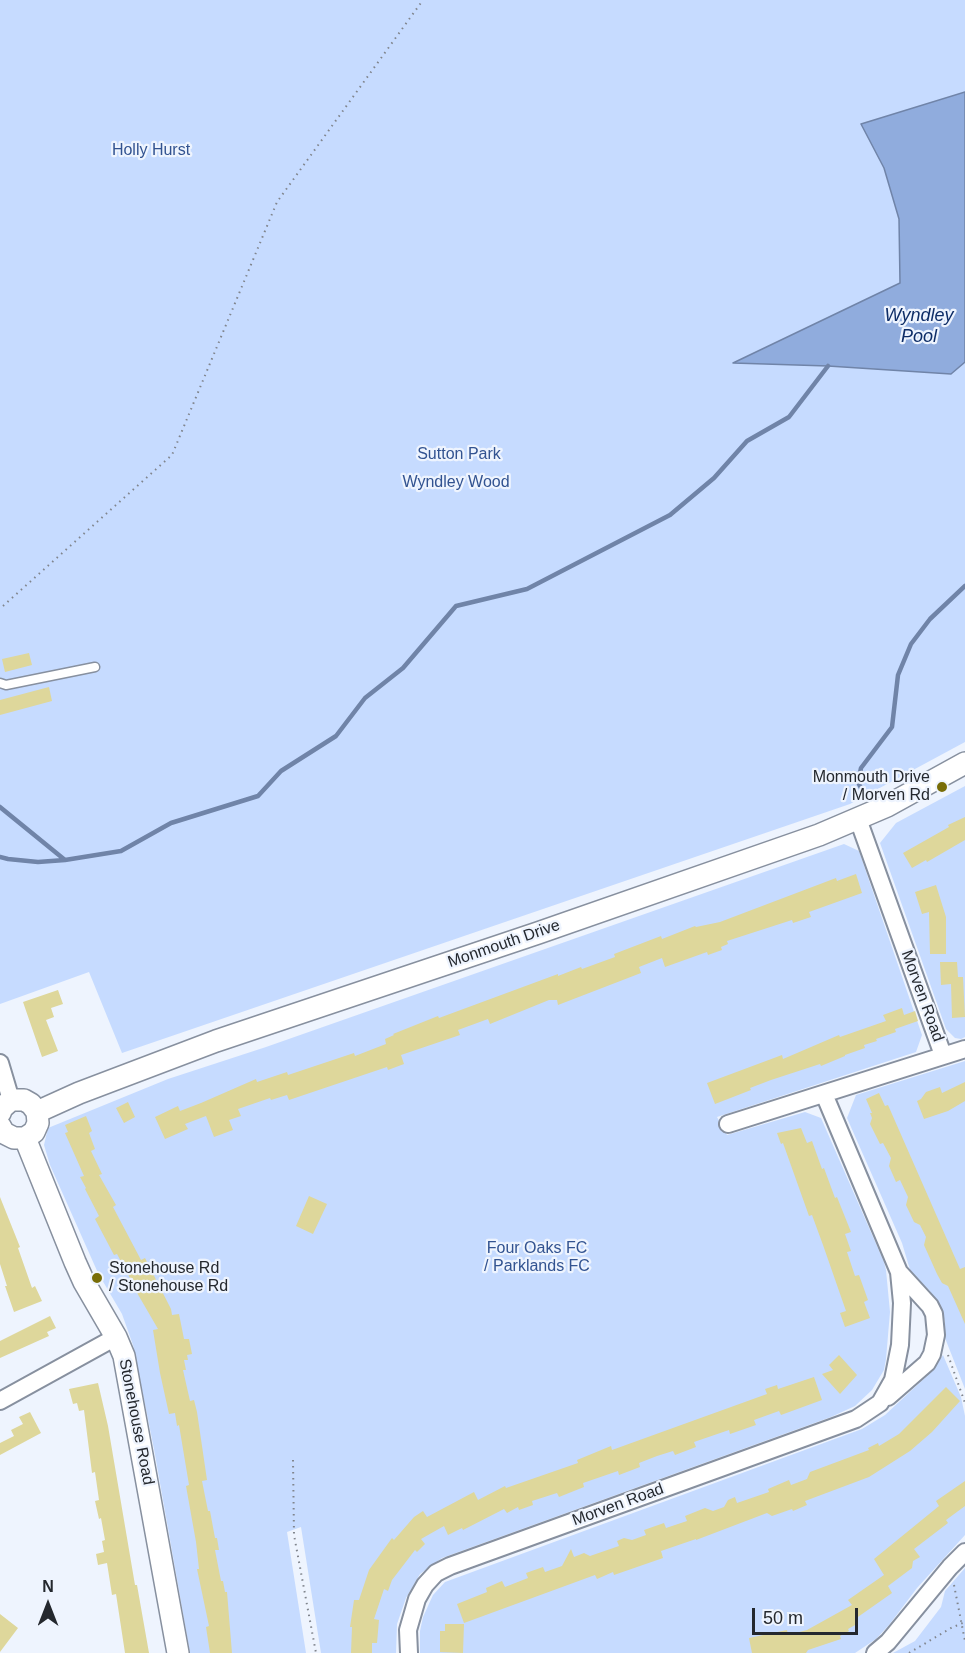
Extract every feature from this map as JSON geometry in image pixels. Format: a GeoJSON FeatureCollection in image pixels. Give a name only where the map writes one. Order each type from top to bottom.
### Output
{"type":"FeatureCollection","features":[{"type":"Feature","properties":{"kind":"street","name":"Monmouth Drive"},"geometry":{"type":"LineString","coordinates":[[37,1112],[79,1093],[216,1041],[699,878],[858,819],[965,763]]}},
{"type":"Feature","properties":{"kind":"street","name":"Morven Road"},"geometry":{"type":"LineString","coordinates":[[729,1124],[943,1055],[858,819]]}},
{"type":"Feature","properties":{"kind":"street"},"geometry":{"type":"LineString","coordinates":[[943,1055],[965,1049]]}},
{"type":"Feature","properties":{"kind":"street"},"geometry":{"type":"LineString","coordinates":[[0,1063],[5,1106],[24,1100],[31,1104],[37,1112],[38,1123],[34,1132],[25,1138],[14,1138],[4,1133],[0,1126]]}},
{"type":"Feature","properties":{"kind":"street","name":"Morven Road"},"geometry":{"type":"LineString","coordinates":[[825,1094],[899,1272],[902,1303],[900,1345],[892,1380],[880,1403]]}},
{"type":"Feature","properties":{"kind":"street","name":"Stonehouse Road"},"geometry":{"type":"LineString","coordinates":[[25,1138],[84,1282],[116,1337],[128,1375],[178,1653]]}},
{"type":"Feature","properties":{"kind":"street","name":"Morven Road"},"geometry":{"type":"LineString","coordinates":[[409,1653],[408,1630],[417,1599],[425,1585],[436,1573],[856,1419],[880,1403],[927,1363],[932,1354],[936,1335],[934,1314],[930,1306],[899,1272]]}},
{"type":"Feature","properties":{"kind":"street"},"geometry":{"type":"LineString","coordinates":[[0,1401],[116,1337]]}},
{"type":"Feature","properties":{"kind":"street"},"geometry":{"type":"LineString","coordinates":[[875,1653],[888,1642],[965,1552]]}},
{"type":"Feature","properties":{"kind":"lane"},"geometry":{"type":"LineString","coordinates":[[0,682],[6,685],[94,667]]}},
{"type":"Feature","properties":{"kind":"path"},"geometry":{"type":"LineString","coordinates":[[3,606],[172,455],[277,202],[423,0]]}},
{"type":"Feature","properties":{"kind":"path"},"geometry":{"type":"LineString","coordinates":[[936,1335],[949,1357],[965,1403]]}},
{"type":"Feature","properties":{"kind":"path"},"geometry":{"type":"LineString","coordinates":[[293,1460],[294,1535],[316,1653]]}},
{"type":"Feature","properties":{"kind":"path"},"geometry":{"type":"LineString","coordinates":[[950,1567],[963,1622],[965,1641]]}},
{"type":"Feature","properties":{"kind":"path"},"geometry":{"type":"LineString","coordinates":[[909,1653],[963,1622]]}},
{"type":"Feature","properties":{"kind":"green space","name":"Sutton Park"},"geometry":{"type":"Polygon","coordinates":[[[0,0],[965,0],[965,742],[850,804],[122,1053],[89,972],[0,1004],[0,0]]]}},
{"type":"Feature","properties":{"kind":"green space"},"geometry":{"type":"Polygon","coordinates":[[[965,786],[965,1037],[961,1039],[955,1038],[946,1029],[880,843],[896,823],[965,786]]]}},
{"type":"Feature","properties":{"kind":"green space","name":"Four Oaks FC / Parklands FC"},"geometry":{"type":"Polygon","coordinates":[[[844,844],[859,851],[922,1035],[916,1052],[717,1117],[727,1135],[805,1112],[821,1118],[886,1270],[890,1312],[886,1359],[884,1370],[872,1390],[855,1406],[831,1417],[442,1558],[420,1574],[406,1598],[397,1624],[396,1653],[321,1653],[301,1527],[287,1532],[306,1653],[190,1653],[133,1345],[122,1314],[98,1273],[50,1165],[44,1145],[48,1128],[168,1079],[266,1047],[844,844]]]}},
{"type":"Feature","properties":{"kind":"green space"},"geometry":{"type":"Polygon","coordinates":[[[965,1061],[965,1389],[945,1338],[942,1310],[929,1290],[911,1273],[902,1243],[847,1118],[856,1095],[965,1061]]]}},
{"type":"Feature","properties":{"kind":"green space"},"geometry":{"type":"Polygon","coordinates":[[[943,1355],[961,1397],[965,1416],[965,1535],[917,1588],[876,1639],[855,1653],[420,1653],[420,1631],[423,1617],[433,1595],[445,1582],[862,1429],[885,1415],[928,1375],[943,1355]]]}},
{"type":"Feature","properties":{"kind":"green space"},"geometry":{"type":"Polygon","coordinates":[[[965,1568],[965,1653],[893,1653],[915,1641],[941,1607],[945,1591],[965,1568]]]}},
{"type":"Feature","properties":{"kind":"water","name":"Wyndley Pool"},"geometry":{"type":"Polygon","coordinates":[[[965,92],[965,362],[951,374],[733,363],[900,283],[899,219],[884,168],[861,124],[965,92]]]}},
{"type":"Feature","properties":{"kind":"building"},"geometry":{"type":"Polygon","coordinates":[[[29,653],[32,665],[5,672],[2,659],[29,653]]]}},
{"type":"Feature","properties":{"kind":"building"},"geometry":{"type":"Polygon","coordinates":[[[49,687],[52,701],[0,715],[0,700],[49,687]]]}},
{"type":"Feature","properties":{"kind":"building"},"geometry":{"type":"Polygon","coordinates":[[[965,817],[965,840],[912,868],[903,853],[965,817]]]}},
{"type":"Feature","properties":{"kind":"building"},"geometry":{"type":"Polygon","coordinates":[[[856,874],[862,893],[809,912],[811,917],[793,923],[792,920],[727,941],[728,944],[721,947],[722,950],[708,955],[707,952],[665,967],[662,958],[639,967],[641,973],[558,1005],[557,1000],[549,1000],[490,1024],[488,1019],[458,1030],[460,1035],[401,1055],[404,1064],[388,1070],[387,1067],[289,1100],[287,1095],[271,1100],[270,1098],[238,1109],[241,1116],[229,1120],[233,1130],[214,1137],[206,1116],[185,1124],[188,1129],[165,1139],[155,1117],[178,1106],[180,1111],[256,1079],[257,1082],[287,1072],[288,1075],[354,1053],[355,1056],[386,1044],[385,1039],[393,1034],[438,1016],[439,1018],[558,974],[558,976],[581,967],[582,969],[661,936],[662,939],[695,926],[720,922],[836,878],[837,881],[856,874]]]}},
{"type":"Feature","properties":{"kind":"building"},"geometry":{"type":"Polygon","coordinates":[[[936,885],[946,917],[946,954],[930,954],[929,912],[922,914],[915,892],[936,885]]]}},
{"type":"Feature","properties":{"kind":"building"},"geometry":{"type":"Polygon","coordinates":[[[940,962],[957,962],[958,977],[963,977],[965,1017],[952,1018],[951,984],[941,985],[940,962]]]}},
{"type":"Feature","properties":{"kind":"building"},"geometry":{"type":"Polygon","coordinates":[[[58,990],[63,1004],[51,1008],[54,1017],[46,1020],[58,1051],[42,1057],[23,1002],[58,990]]]}},
{"type":"Feature","properties":{"kind":"building"},"geometry":{"type":"Polygon","coordinates":[[[902,1008],[904,1015],[915,1011],[918,1021],[895,1029],[896,1032],[864,1045],[865,1048],[821,1066],[820,1064],[771,1080],[715,1104],[707,1083],[782,1055],[783,1059],[839,1035],[840,1037],[886,1021],[883,1015],[902,1008]]]}},
{"type":"Feature","properties":{"kind":"building"},"geometry":{"type":"Polygon","coordinates":[[[965,1082],[965,1101],[948,1111],[924,1119],[917,1101],[926,1092],[940,1087],[942,1093],[965,1082]]]}},
{"type":"Feature","properties":{"kind":"building"},"geometry":{"type":"Polygon","coordinates":[[[879,1093],[885,1106],[888,1105],[960,1269],[965,1267],[965,1324],[948,1286],[942,1283],[924,1245],[926,1237],[920,1225],[914,1222],[906,1205],[908,1197],[900,1180],[896,1182],[889,1166],[891,1158],[883,1143],[880,1144],[870,1124],[872,1118],[870,1113],[872,1113],[866,1099],[879,1093]]]}},
{"type":"Feature","properties":{"kind":"building"},"geometry":{"type":"Polygon","coordinates":[[[128,1102],[135,1117],[124,1123],[116,1108],[128,1102]]]}},
{"type":"Feature","properties":{"kind":"building"},"geometry":{"type":"Polygon","coordinates":[[[86,1116],[92,1131],[89,1133],[95,1149],[91,1151],[102,1174],[99,1175],[116,1205],[113,1207],[141,1260],[145,1258],[172,1315],[179,1314],[184,1339],[189,1339],[192,1354],[187,1355],[188,1360],[184,1360],[186,1370],[183,1370],[190,1401],[194,1400],[197,1412],[207,1480],[202,1481],[215,1538],[217,1538],[219,1550],[215,1550],[221,1581],[227,1592],[232,1653],[210,1653],[206,1627],[209,1626],[197,1569],[199,1569],[196,1542],[186,1486],[189,1485],[179,1425],[177,1426],[175,1413],[169,1414],[160,1373],[153,1330],[158,1329],[95,1219],[99,1216],[80,1177],[84,1176],[65,1133],[68,1132],[65,1125],[86,1116]]]}},
{"type":"Feature","properties":{"kind":"building"},"geometry":{"type":"Polygon","coordinates":[[[801,1128],[807,1143],[812,1141],[822,1169],[824,1168],[851,1232],[845,1234],[851,1251],[847,1252],[855,1276],[859,1275],[868,1300],[864,1302],[870,1318],[845,1327],[840,1313],[846,1311],[823,1245],[812,1215],[809,1216],[783,1143],[781,1144],[777,1133],[801,1128]]]}},
{"type":"Feature","properties":{"kind":"building"},"geometry":{"type":"Polygon","coordinates":[[[309,1196],[327,1204],[313,1234],[296,1226],[309,1196]]]}},
{"type":"Feature","properties":{"kind":"building"},"geometry":{"type":"Polygon","coordinates":[[[0,1197],[20,1247],[18,1248],[32,1288],[35,1286],[42,1301],[14,1312],[0,1264],[0,1197]]]}},
{"type":"Feature","properties":{"kind":"building"},"geometry":{"type":"Polygon","coordinates":[[[50,1316],[56,1328],[47,1332],[49,1336],[0,1358],[0,1341],[50,1316]]]}},
{"type":"Feature","properties":{"kind":"building"},"geometry":{"type":"Polygon","coordinates":[[[839,1355],[857,1375],[840,1394],[822,1374],[833,1370],[829,1365],[839,1355]]]}},
{"type":"Feature","properties":{"kind":"building"},"geometry":{"type":"Polygon","coordinates":[[[814,1377],[822,1400],[781,1415],[779,1411],[754,1420],[756,1425],[730,1434],[729,1430],[694,1442],[696,1447],[675,1455],[673,1451],[657,1456],[639,1463],[640,1467],[619,1475],[618,1471],[583,1483],[584,1487],[559,1497],[557,1493],[532,1501],[533,1505],[519,1510],[518,1507],[507,1513],[504,1509],[448,1535],[444,1526],[421,1539],[425,1544],[417,1552],[415,1550],[392,1580],[388,1591],[384,1589],[374,1619],[379,1620],[377,1643],[372,1643],[372,1653],[351,1653],[352,1627],[350,1627],[354,1600],[359,1600],[369,1570],[392,1538],[394,1540],[414,1517],[423,1511],[427,1517],[474,1492],[478,1500],[505,1486],[506,1488],[578,1463],[577,1460],[611,1446],[612,1450],[767,1394],[765,1389],[777,1385],[778,1389],[814,1377]]]}},
{"type":"Feature","properties":{"kind":"building"},"geometry":{"type":"Polygon","coordinates":[[[98,1383],[108,1426],[149,1653],[125,1653],[116,1594],[112,1595],[107,1563],[98,1565],[96,1554],[104,1552],[102,1541],[105,1540],[95,1501],[99,1500],[95,1472],[92,1473],[84,1410],[79,1411],[77,1403],[73,1404],[69,1389],[98,1383]]]}},
{"type":"Feature","properties":{"kind":"building"},"geometry":{"type":"Polygon","coordinates":[[[946,1387],[960,1401],[932,1432],[910,1451],[869,1477],[805,1501],[807,1505],[793,1511],[792,1509],[772,1516],[767,1513],[661,1551],[663,1558],[614,1575],[613,1572],[597,1579],[595,1575],[464,1623],[457,1604],[487,1592],[486,1588],[502,1581],[505,1587],[528,1578],[526,1573],[543,1567],[545,1572],[562,1566],[571,1549],[574,1557],[584,1553],[590,1556],[619,1546],[617,1541],[624,1538],[632,1540],[646,1535],[644,1530],[664,1523],[666,1528],[687,1521],[685,1516],[705,1508],[713,1511],[724,1507],[728,1500],[735,1497],[737,1503],[769,1492],[768,1489],[789,1480],[791,1485],[807,1479],[810,1472],[869,1450],[868,1448],[878,1443],[879,1446],[899,1434],[946,1387]]]}},
{"type":"Feature","properties":{"kind":"building"},"geometry":{"type":"Polygon","coordinates":[[[30,1412],[41,1433],[0,1455],[0,1443],[14,1436],[11,1430],[23,1424],[19,1417],[30,1412]]]}},
{"type":"Feature","properties":{"kind":"building"},"geometry":{"type":"Polygon","coordinates":[[[965,1481],[965,1506],[946,1520],[948,1523],[914,1549],[920,1557],[913,1561],[912,1568],[888,1586],[892,1593],[855,1619],[857,1624],[840,1636],[841,1639],[808,1650],[806,1653],[752,1653],[749,1638],[787,1630],[788,1635],[807,1630],[852,1605],[848,1600],[884,1575],[874,1559],[939,1506],[936,1501],[965,1481]]]}},
{"type":"Feature","properties":{"kind":"building"},"geometry":{"type":"Polygon","coordinates":[[[0,1614],[18,1628],[0,1652],[0,1614]]]}},
{"type":"Feature","properties":{"kind":"building"},"geometry":{"type":"Polygon","coordinates":[[[445,1624],[464,1624],[463,1653],[440,1652],[440,1631],[445,1631],[445,1624]]]}},
{"type":"Feature","properties":{"kind":"waterway"},"geometry":{"type":"LineString","coordinates":[[0,807],[65,860],[121,851],[171,823],[258,796],[281,771],[336,736],[365,698],[403,668],[456,606],[527,589],[670,515],[714,478],[747,441],[789,417],[828,366]]}},
{"type":"Feature","properties":{"kind":"waterway"},"geometry":{"type":"LineString","coordinates":[[861,788],[858,782],[861,768],[892,727],[898,675],[911,644],[930,619],[965,586]]}},
{"type":"Feature","properties":{"kind":"waterway"},"geometry":{"type":"LineString","coordinates":[[0,857],[38,862],[65,860]]}},
{"type":"Feature","properties":{"kind":"place","name":"Monmouth Drive / Morven Rd"},"geometry":{"type":"Point","coordinates":[942,787]}},
{"type":"Feature","properties":{"kind":"place","name":"Stonehouse Rd / Stonehouse Rd"},"geometry":{"type":"Point","coordinates":[97,1278]}},
{"type":"Feature","properties":{"kind":"park label","name":"Holly Hurst"},"geometry":{"type":"Point","coordinates":[151,151]}},
{"type":"Feature","properties":{"kind":"park label","name":"Wyndley Wood"},"geometry":{"type":"Point","coordinates":[456,483]}}]}
